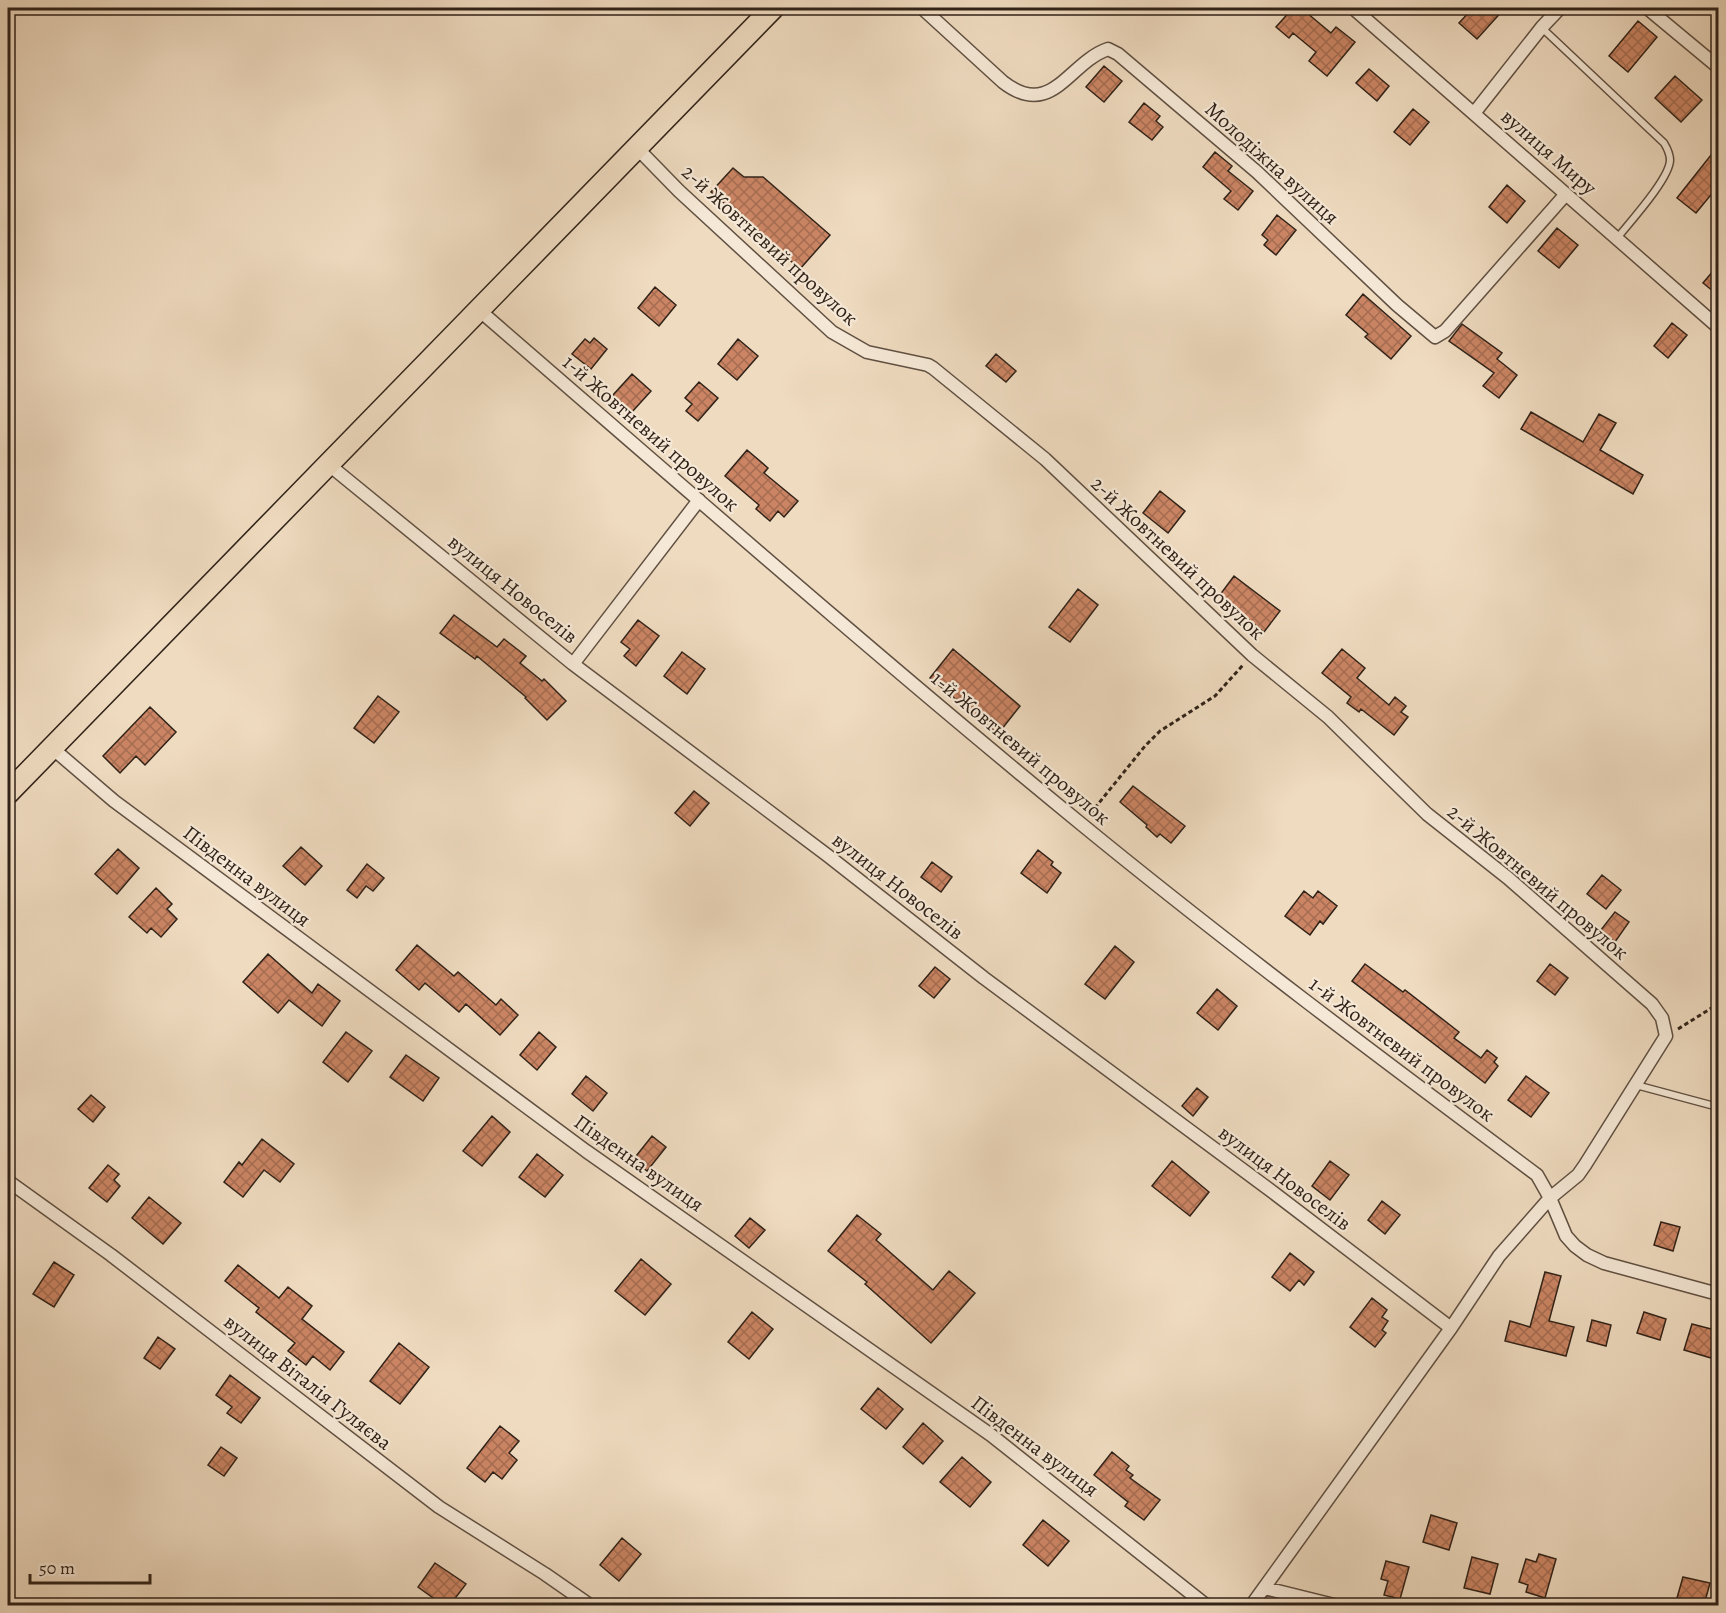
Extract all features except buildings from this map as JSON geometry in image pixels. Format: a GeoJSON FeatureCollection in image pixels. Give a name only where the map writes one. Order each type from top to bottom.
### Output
{"type":"FeatureCollection","features":[{"type":"Feature","properties":{"kind":"highway"},"geometry":{"type":"LineString","coordinates":[[8,793],[773,8]]}},
{"type":"Feature","properties":{"kind":"street","name":"Молодіжна вулиця"},"geometry":{"type":"LineString","coordinates":[[922,8],[1003,82],[1014,91],[1028,95],[1040,95],[1052,91],[1096,53],[1108,49],[1118,54],[1257,172],[1397,306],[1435,337],[1445,332],[1566,194]]}},
{"type":"Feature","properties":{"kind":"street","name":"вулиця Миру"},"geometry":{"type":"LineString","coordinates":[[1353,8],[1719,327]]}},
{"type":"Feature","properties":{"kind":"street"},"geometry":{"type":"LineString","coordinates":[[1475,112],[1542,27],[1560,8]]}},
{"type":"Feature","properties":{"kind":"street"},"geometry":{"type":"LineString","coordinates":[[1647,8],[1719,67]]}},
{"type":"Feature","properties":{"kind":"street","name":"2-й Жовтневий провулок"},"geometry":{"type":"LineString","coordinates":[[636,147],[679,191],[832,332],[867,352],[928,365],[1045,459],[1252,655],[1329,717],[1427,814],[1508,878],[1652,1004],[1662,1018],[1666,1036]]}},
{"type":"Feature","properties":{"kind":"street","name":"1-й Жовтневий провулок"},"geometry":{"type":"LineString","coordinates":[[479,310],[934,702],[1197,917],[1537,1175],[1550,1198]]}},
{"type":"Feature","properties":{"kind":"street","name":"вулиця Новоселів"},"geometry":{"type":"LineString","coordinates":[[328,464],[573,664],[827,855],[984,978],[1265,1186],[1451,1328]]}},
{"type":"Feature","properties":{"kind":"street"},"geometry":{"type":"LineString","coordinates":[[573,664],[699,500]]}},
{"type":"Feature","properties":{"kind":"street","name":"Південна вулиця"},"geometry":{"type":"LineString","coordinates":[[51,747],[114,801],[586,1151],[991,1435],[1207,1605]]}},
{"type":"Feature","properties":{"kind":"street"},"geometry":{"type":"LineString","coordinates":[[1251,1605],[1505,1250],[1550,1198],[1585,1166],[1666,1036]]}},
{"type":"Feature","properties":{"kind":"street","name":"вулиця Віталія Гуляєва"},"geometry":{"type":"LineString","coordinates":[[8,1182],[111,1255],[439,1507],[591,1605]]}},
{"type":"Feature","properties":{"kind":"street"},"geometry":{"type":"LineString","coordinates":[[1550,1198],[1566,1236],[1587,1255],[1604,1263],[1719,1294]]}},
{"type":"Feature","properties":{"kind":"street"},"geometry":{"type":"LineString","coordinates":[[1265,1588],[1338,1605]]}},
{"type":"Feature","properties":{"kind":"lane"},"geometry":{"type":"LineString","coordinates":[[1542,27],[1664,143],[1668,150],[1670,161],[1665,177],[1618,237]]}},
{"type":"Feature","properties":{"kind":"lane"},"geometry":{"type":"LineString","coordinates":[[1636,1085],[1719,1107]]}},
{"type":"Feature","properties":{"kind":"path"},"geometry":{"type":"LineString","coordinates":[[1082,824],[1145,746],[1160,731],[1215,696],[1252,655]]}},
{"type":"Feature","properties":{"kind":"path"},"geometry":{"type":"LineString","coordinates":[[1666,1036],[1719,1004]]}}]}
